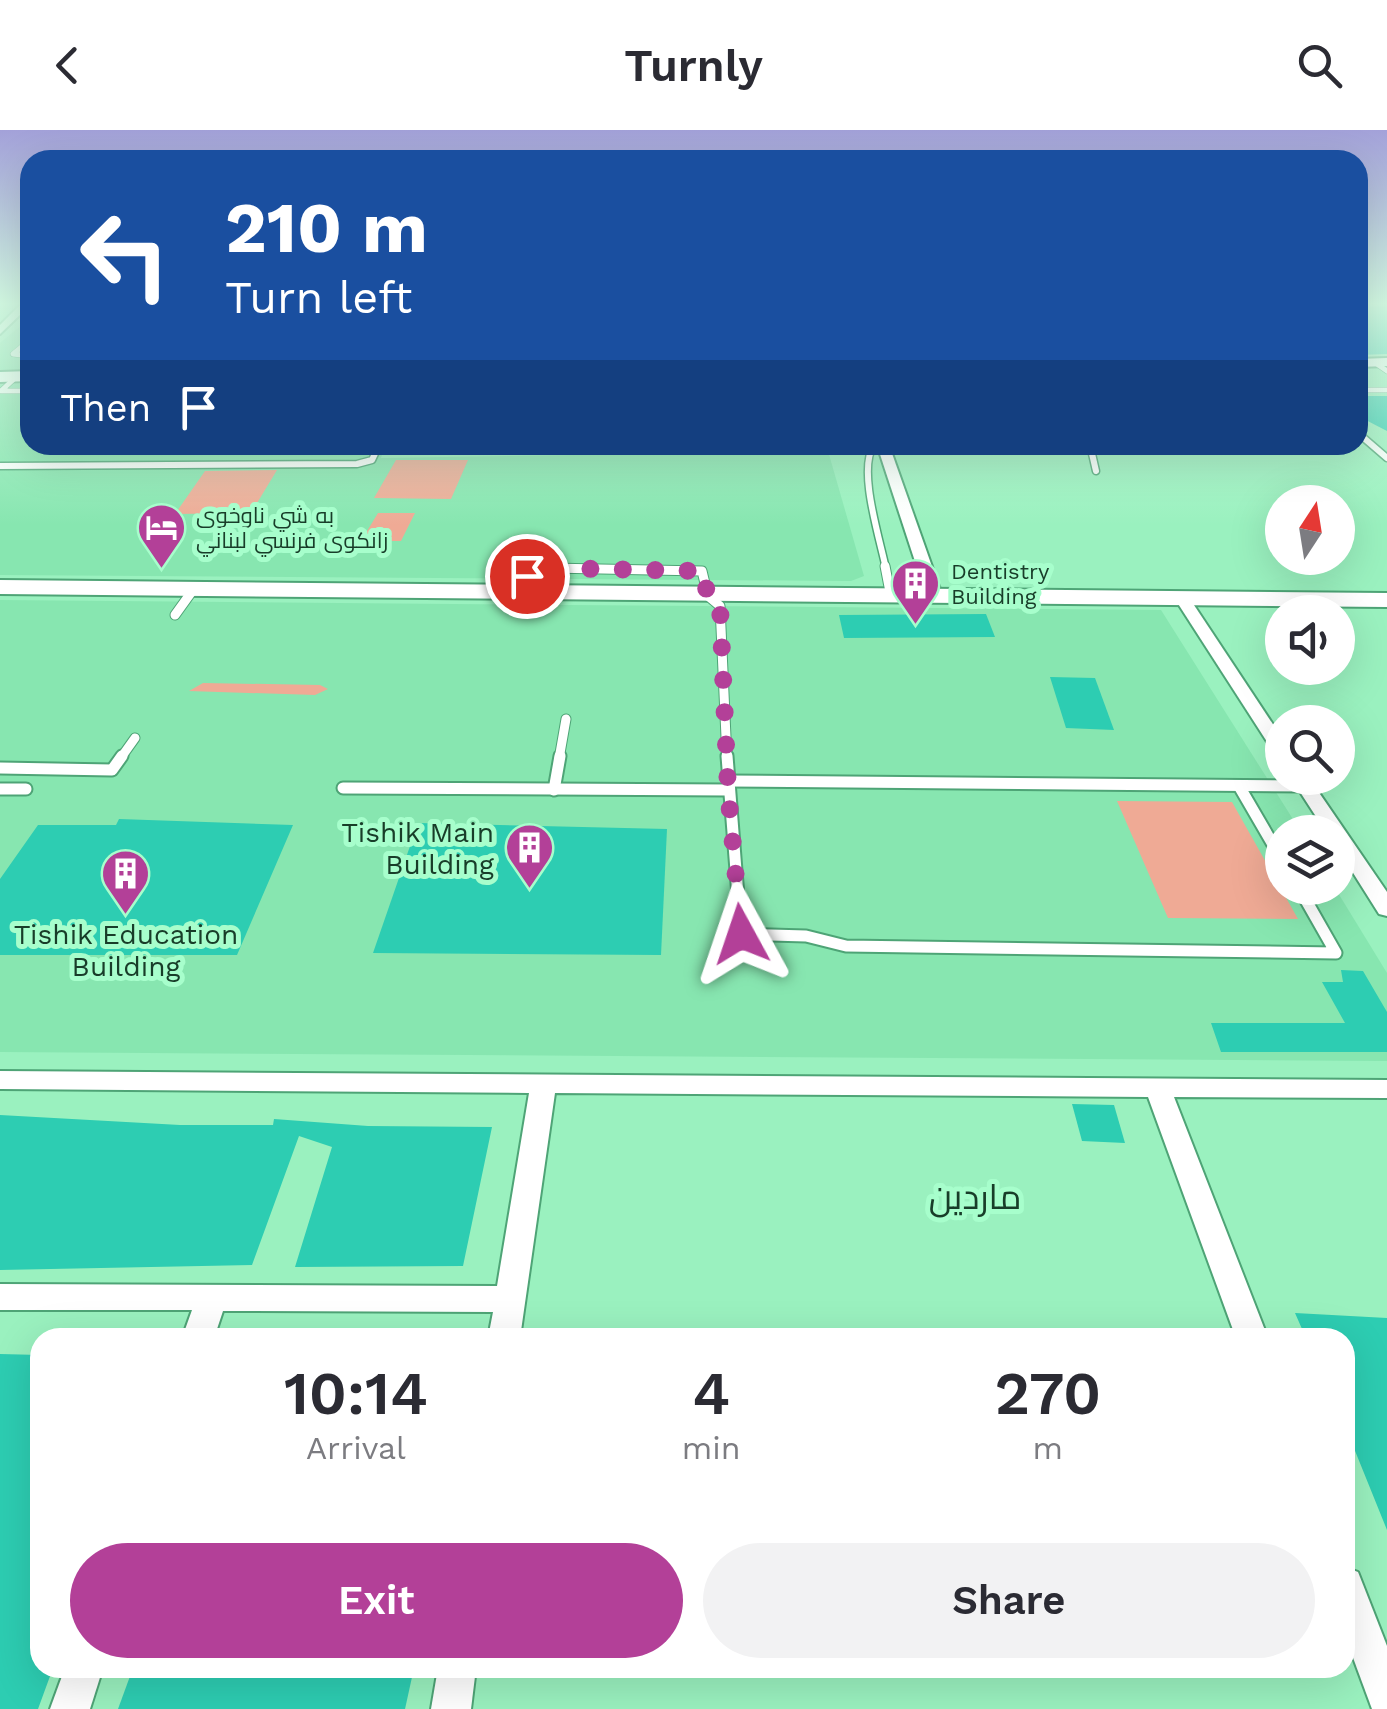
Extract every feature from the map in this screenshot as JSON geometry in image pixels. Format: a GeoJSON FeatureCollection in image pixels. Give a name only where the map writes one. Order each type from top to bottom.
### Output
{"type":"FeatureCollection","features":[{"type":"Feature","properties":{"kind":"street"},"geometry":{"type":"LineString","coordinates":[[886,455],[932,592]]}},
{"type":"Feature","properties":{"kind":"street"},"geometry":{"type":"LineString","coordinates":[[0,587],[1177,592]]}},
{"type":"Feature","properties":{"kind":"street"},"geometry":{"type":"LineString","coordinates":[[193,590],[1177,592],[1387,600]]}},
{"type":"Feature","properties":{"kind":"street"},"geometry":{"type":"LineString","coordinates":[[1177,592],[1265,725]]}},
{"type":"Feature","properties":{"kind":"street"},"geometry":{"type":"LineString","coordinates":[[1355,860],[1387,909]]}},
{"type":"Feature","properties":{"kind":"street"},"geometry":{"type":"LineString","coordinates":[[0,1080],[1387,1089]]}},
{"type":"Feature","properties":{"kind":"street"},"geometry":{"type":"LineString","coordinates":[[506,1328],[544,1081]]}},
{"type":"Feature","properties":{"kind":"street"},"geometry":{"type":"LineString","coordinates":[[1157,1086],[1248,1328]]}},
{"type":"Feature","properties":{"kind":"street"},"geometry":{"type":"LineString","coordinates":[[0,1297],[510,1299]]}},
{"type":"Feature","properties":{"kind":"street"},"geometry":{"type":"LineString","coordinates":[[202,1328],[212,1298]]}},
{"type":"Feature","properties":{"kind":"street"},"geometry":{"type":"LineString","coordinates":[[1355,1612],[1387,1697]]}},
{"type":"Feature","properties":{"kind":"street"},"geometry":{"type":"LineString","coordinates":[[70,1709],[81,1678]]}},
{"type":"Feature","properties":{"kind":"street"},"geometry":{"type":"LineString","coordinates":[[451,1709],[456,1678]]}},
{"type":"Feature","properties":{"kind":"lane"},"geometry":{"type":"LineString","coordinates":[[15,378],[1,391],[20,390]]}},
{"type":"Feature","properties":{"kind":"lane"},"geometry":{"type":"LineString","coordinates":[[1368,442],[1387,458]]}},
{"type":"Feature","properties":{"kind":"lane"},"geometry":{"type":"LineString","coordinates":[[0,466],[357,464],[372,460],[374,455]]}},
{"type":"Feature","properties":{"kind":"lane"},"geometry":{"type":"LineString","coordinates":[[867,455],[890,592]]}},
{"type":"Feature","properties":{"kind":"lane"},"geometry":{"type":"LineString","coordinates":[[1092,455],[1096,471]]}},
{"type":"Feature","properties":{"kind":"lane"},"geometry":{"type":"LineString","coordinates":[[174,615],[193,590]]}},
{"type":"Feature","properties":{"kind":"lane"},"geometry":{"type":"LineString","coordinates":[[707,593],[720,606],[728,786],[741,934],[806,936],[846,946],[1336,952],[1308,905]]}},
{"type":"Feature","properties":{"kind":"lane"},"geometry":{"type":"LineString","coordinates":[[554,790],[566,718]]}},
{"type":"Feature","properties":{"kind":"lane"},"geometry":{"type":"LineString","coordinates":[[0,768],[112,770],[135,738]]}},
{"type":"Feature","properties":{"kind":"lane"},"geometry":{"type":"LineString","coordinates":[[343,788],[1265,784]]}},
{"type":"Feature","properties":{"kind":"lane"},"geometry":{"type":"LineString","coordinates":[[1239,786],[1265,831]]}},
{"type":"Feature","properties":{"kind":"lane"},"geometry":{"type":"LineString","coordinates":[[0,789],[26,789]]}},
{"type":"Feature","properties":{"kind":"shaded area"},"geometry":{"type":"Polygon","coordinates":[[[0,384],[20,384],[20,455],[829,455],[864,576],[851,581],[0,575],[0,384]]]}},
{"type":"Feature","properties":{"kind":"shaded area"},"geometry":{"type":"Polygon","coordinates":[[[396,460],[468,460],[451,499],[374,498],[396,460]]]}},
{"type":"Feature","properties":{"kind":"shaded area"},"geometry":{"type":"Polygon","coordinates":[[[277,470],[251,513],[175,514],[205,471],[277,470]]]}},
{"type":"Feature","properties":{"kind":"shaded area"},"geometry":{"type":"Polygon","coordinates":[[[378,513],[415,513],[401,541],[361,541],[378,513]]]}},
{"type":"Feature","properties":{"kind":"shaded area"},"geometry":{"type":"Polygon","coordinates":[[[0,600],[1161,610],[1265,775],[1265,795],[1278,795],[1290,815],[1265,815],[1265,905],[1345,905],[1387,973],[1387,1061],[0,1052],[0,600]]]}},
{"type":"Feature","properties":{"kind":"shaded area"},"geometry":{"type":"Polygon","coordinates":[[[203,683],[320,685],[328,689],[315,695],[189,691],[203,683]]]}},
{"type":"Feature","properties":{"kind":"shaded area"},"geometry":{"type":"Polygon","coordinates":[[[1117,801],[1232,802],[1265,860],[1265,905],[1290,905],[1298,919],[1168,918],[1117,801]]]}},
{"type":"Feature","properties":{"kind":"building"},"geometry":{"type":"Polygon","coordinates":[[[1368,396],[1387,396],[1387,431],[1368,421],[1368,396]]]}},
{"type":"Feature","properties":{"kind":"building","name":"Dentistry Building"},"geometry":{"type":"Polygon","coordinates":[[[986,614],[995,637],[844,638],[839,615],[986,614]]]}},
{"type":"Feature","properties":{"kind":"building"},"geometry":{"type":"Polygon","coordinates":[[[1050,677],[1095,678],[1114,730],[1066,728],[1050,677]]]}},
{"type":"Feature","properties":{"kind":"building","name":"Tishik Education Building"},"geometry":{"type":"Polygon","coordinates":[[[119,819],[293,825],[237,955],[0,955],[0,879],[38,825],[116,825],[119,819]]]}},
{"type":"Feature","properties":{"kind":"building","name":"Tishik Main Building"},"geometry":{"type":"Polygon","coordinates":[[[418,823],[667,829],[661,955],[373,953],[418,823]]]}},
{"type":"Feature","properties":{"kind":"building"},"geometry":{"type":"Polygon","coordinates":[[[1341,970],[1363,971],[1387,1012],[1387,1052],[1221,1052],[1211,1023],[1345,1023],[1322,982],[1343,982],[1341,970]]]}},
{"type":"Feature","properties":{"kind":"building"},"geometry":{"type":"Polygon","coordinates":[[[1072,1104],[1114,1105],[1125,1143],[1082,1141],[1072,1104]]]}},
{"type":"Feature","properties":{"kind":"building"},"geometry":{"type":"Polygon","coordinates":[[[0,1115],[180,1125],[273,1125],[274,1119],[368,1126],[492,1127],[463,1266],[295,1267],[332,1147],[299,1136],[252,1265],[0,1270],[0,1115]]]}},
{"type":"Feature","properties":{"kind":"building"},"geometry":{"type":"Polygon","coordinates":[[[1295,1313],[1387,1318],[1387,1530],[1355,1451],[1355,1328],[1302,1328],[1295,1313]]]}},
{"type":"Feature","properties":{"kind":"building"},"geometry":{"type":"Polygon","coordinates":[[[0,1354],[30,1355],[30,1678],[49,1678],[38,1709],[0,1709],[0,1354]]]}},
{"type":"Feature","properties":{"kind":"building"},"geometry":{"type":"Polygon","coordinates":[[[129,1678],[412,1678],[405,1709],[118,1709],[129,1678]]]}},
{"type":"Feature","properties":{"kind":"place","name":"به شي ناوخوى زانكوى فرنسي لبناني"},"geometry":{"type":"Point","coordinates":[161,570]}},
{"type":"Feature","properties":{"kind":"place","name":"Dentistry Building"},"geometry":{"type":"Point","coordinates":[916,626]}},
{"type":"Feature","properties":{"kind":"place","name":"Tishik Main Building"},"geometry":{"type":"Point","coordinates":[529,890]}},
{"type":"Feature","properties":{"kind":"place","name":"Tishik Education Building"},"geometry":{"type":"Point","coordinates":[126,916]}},
{"type":"Feature","properties":{"kind":"district","name":"ماردین"},"geometry":{"type":"Point","coordinates":[975,1197]}},
{"type":"Feature","properties":{"kind":"route"},"geometry":{"type":"LineString","coordinates":[[527,576],[550,568],[702,571],[708,596],[720,606],[728,790],[741,934]]}}]}
